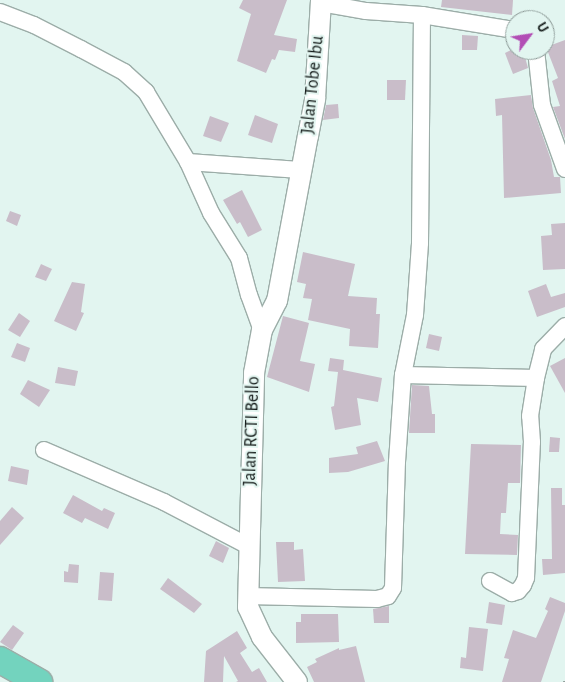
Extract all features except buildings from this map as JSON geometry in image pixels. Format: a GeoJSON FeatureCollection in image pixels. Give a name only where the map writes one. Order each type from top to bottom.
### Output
{"type":"FeatureCollection","features":[{"type":"Feature","properties":{"kind":"highway"},"geometry":{"type":"LineString","coordinates":[[0,660],[39,682]]}},
{"type":"Feature","properties":{"kind":"street"},"geometry":{"type":"LineString","coordinates":[[321,2],[366,11],[422,15],[505,28]]}},
{"type":"Feature","properties":{"kind":"street","name":"Jalan Tobe Ibu"},"geometry":{"type":"LineString","coordinates":[[300,170],[315,99],[321,2]]}},
{"type":"Feature","properties":{"kind":"street"},"geometry":{"type":"LineString","coordinates":[[0,12],[34,25],[81,48],[124,72],[136,82],[158,110],[188,162],[211,212],[239,258],[249,295],[262,330]]}},
{"type":"Feature","properties":{"kind":"street"},"geometry":{"type":"LineString","coordinates":[[247,596],[376,599],[391,593],[403,375],[415,316],[420,244],[422,15]]}},
{"type":"Feature","properties":{"kind":"street"},"geometry":{"type":"LineString","coordinates":[[537,60],[542,106],[565,169]]}},
{"type":"Feature","properties":{"kind":"street"},"geometry":{"type":"LineString","coordinates":[[188,162],[300,170]]}},
{"type":"Feature","properties":{"kind":"street","name":"Jalan RCTI Bello"},"geometry":{"type":"LineString","coordinates":[[297,682],[262,636],[248,607],[247,596],[254,373],[262,330],[277,301],[300,170]]}},
{"type":"Feature","properties":{"kind":"street"},"geometry":{"type":"LineString","coordinates":[[490,581],[512,593],[518,591],[526,578],[532,442],[530,416],[542,349],[565,326]]}},
{"type":"Feature","properties":{"kind":"street"},"geometry":{"type":"LineString","coordinates":[[403,375],[536,378]]}},
{"type":"Feature","properties":{"kind":"street"},"geometry":{"type":"LineString","coordinates":[[44,450],[164,502],[248,546]]}}]}
